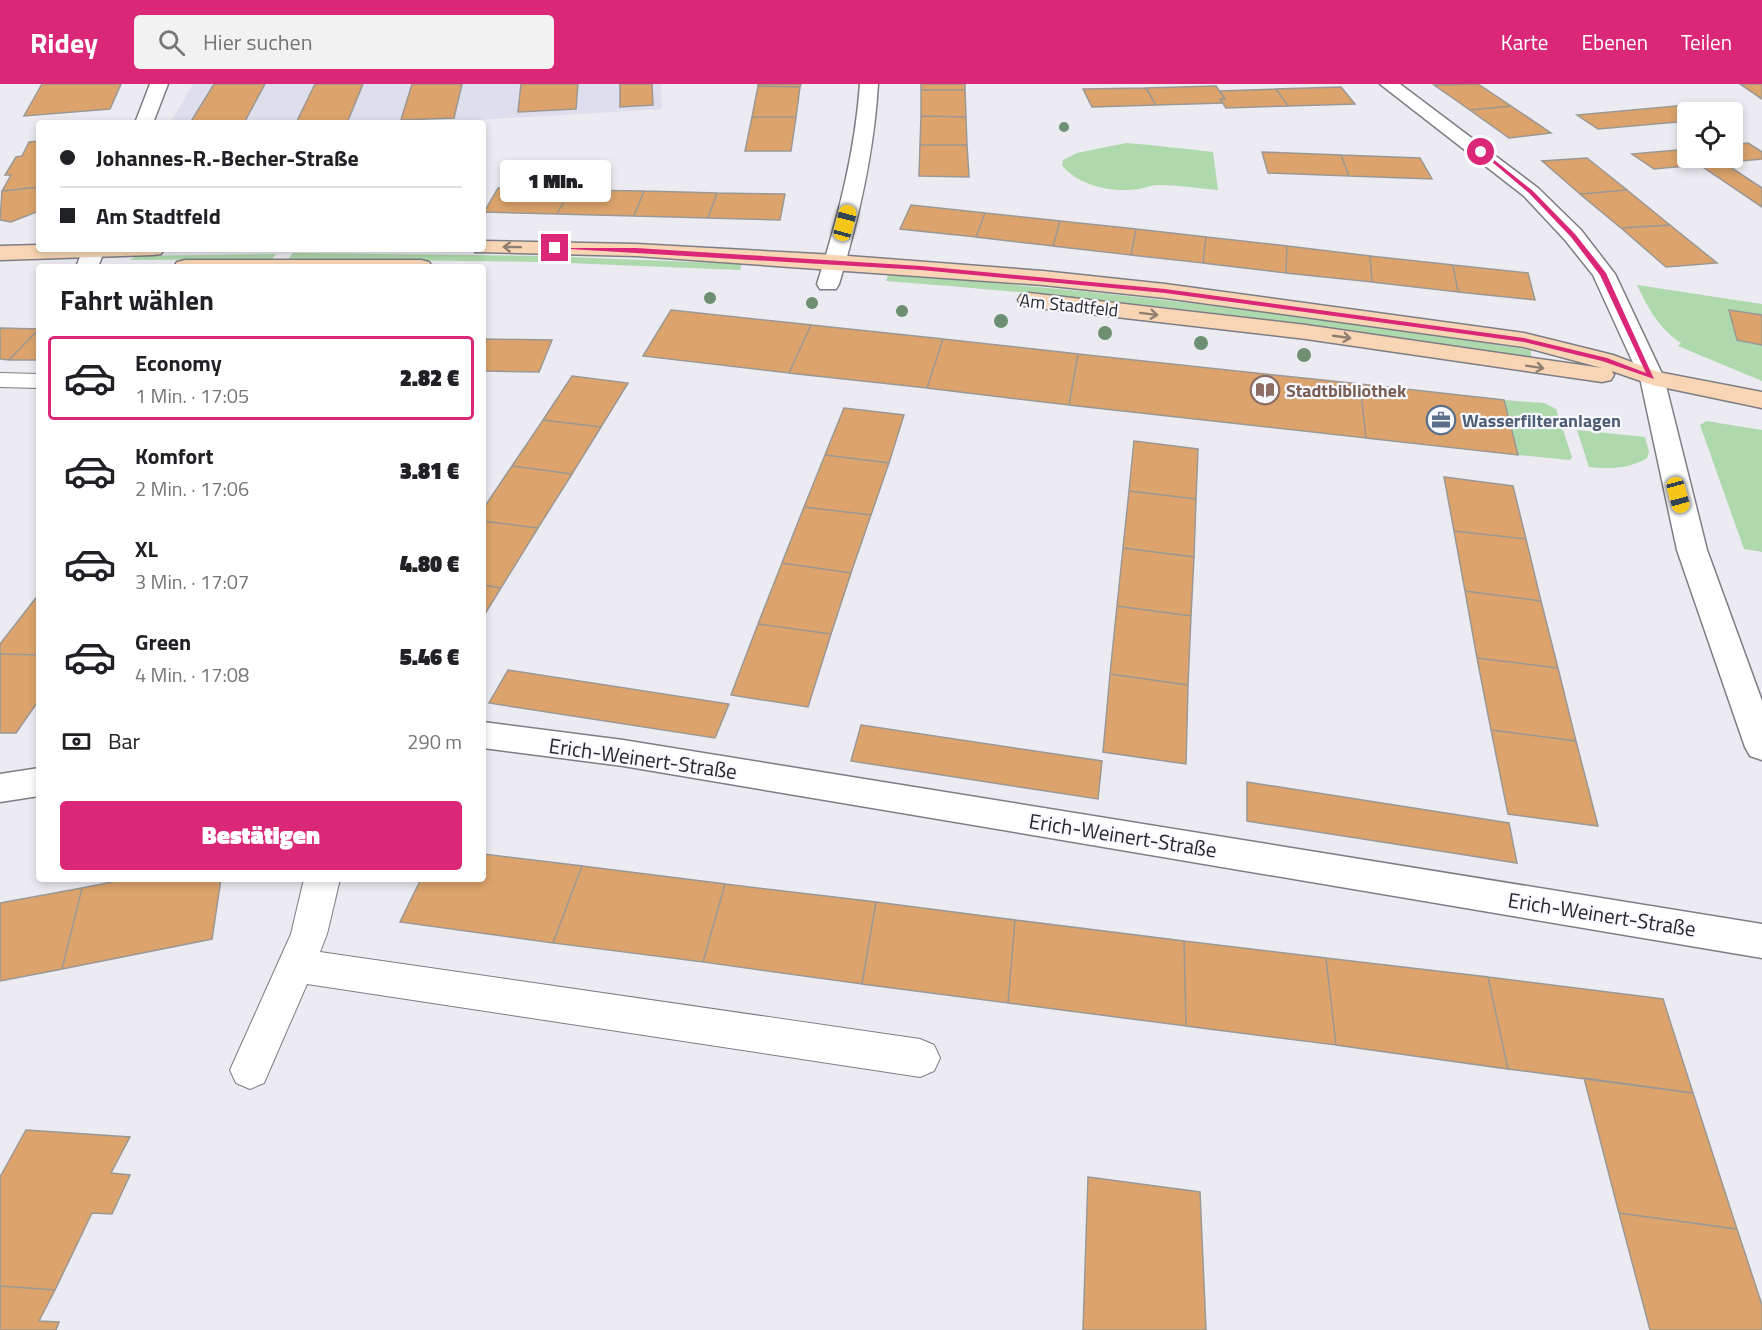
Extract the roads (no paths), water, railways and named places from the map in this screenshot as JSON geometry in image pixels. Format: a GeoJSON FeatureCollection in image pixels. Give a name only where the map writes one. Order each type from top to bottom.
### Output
{"type":"FeatureCollection","features":[{"type":"Feature","properties":{"kind":"street"},"geometry":{"type":"LineString","coordinates":[[145,120],[159,84]]}},
{"type":"Feature","properties":{"kind":"street"},"geometry":{"type":"LineString","coordinates":[[850,286],[835,262],[856,184],[868,114],[869,84]]}},
{"type":"Feature","properties":{"kind":"street"},"geometry":{"type":"LineString","coordinates":[[1389,84],[1531,192],[1573,235],[1604,274],[1652,378],[1692,550],[1762,747]]}},
{"type":"Feature","properties":{"kind":"street","name":"Am Stadtfeld"},"geometry":{"type":"LineString","coordinates":[[486,247],[636,250],[835,262],[1054,279],[1426,325],[1568,349],[1652,378],[1762,400]]}},
{"type":"Feature","properties":{"kind":"street"},"geometry":{"type":"LineString","coordinates":[[0,253],[92,256],[127,252]]}},
{"type":"Feature","properties":{"kind":"street"},"geometry":{"type":"LineString","coordinates":[[486,268],[629,272]]}},
{"type":"Feature","properties":{"kind":"street"},"geometry":{"type":"LineString","coordinates":[[0,272],[36,270]]}},
{"type":"Feature","properties":{"kind":"street"},"geometry":{"type":"LineString","coordinates":[[664,274],[758,279]]}},
{"type":"Feature","properties":{"kind":"street"},"geometry":{"type":"LineString","coordinates":[[805,283],[969,295]]}},
{"type":"Feature","properties":{"kind":"street","name":"Am Stadtfeld"},"geometry":{"type":"LineString","coordinates":[[1003,298],[1306,332],[1583,375],[1652,378]]}},
{"type":"Feature","properties":{"kind":"street","name":"Erich-Weinert-Straße"},"geometry":{"type":"LineString","coordinates":[[486,735],[635,754],[1762,940]]}},
{"type":"Feature","properties":{"kind":"street"},"geometry":{"type":"LineString","coordinates":[[0,788],[36,782]]}},
{"type":"Feature","properties":{"kind":"lane"},"geometry":{"type":"LineString","coordinates":[[0,380],[36,381]]}},
{"type":"Feature","properties":{"kind":"lane"},"geometry":{"type":"LineString","coordinates":[[250,1070],[309,934],[321,882]]}},
{"type":"Feature","properties":{"kind":"lane"},"geometry":{"type":"LineString","coordinates":[[294,965],[920,1058]]}},
{"type":"Feature","properties":{"kind":"place","name":"Stadtbibliothek"},"geometry":{"type":"Point","coordinates":[1265,390]}},
{"type":"Feature","properties":{"kind":"place","name":"Wasserfilteranlagen"},"geometry":{"type":"Point","coordinates":[1441,420]}}]}
